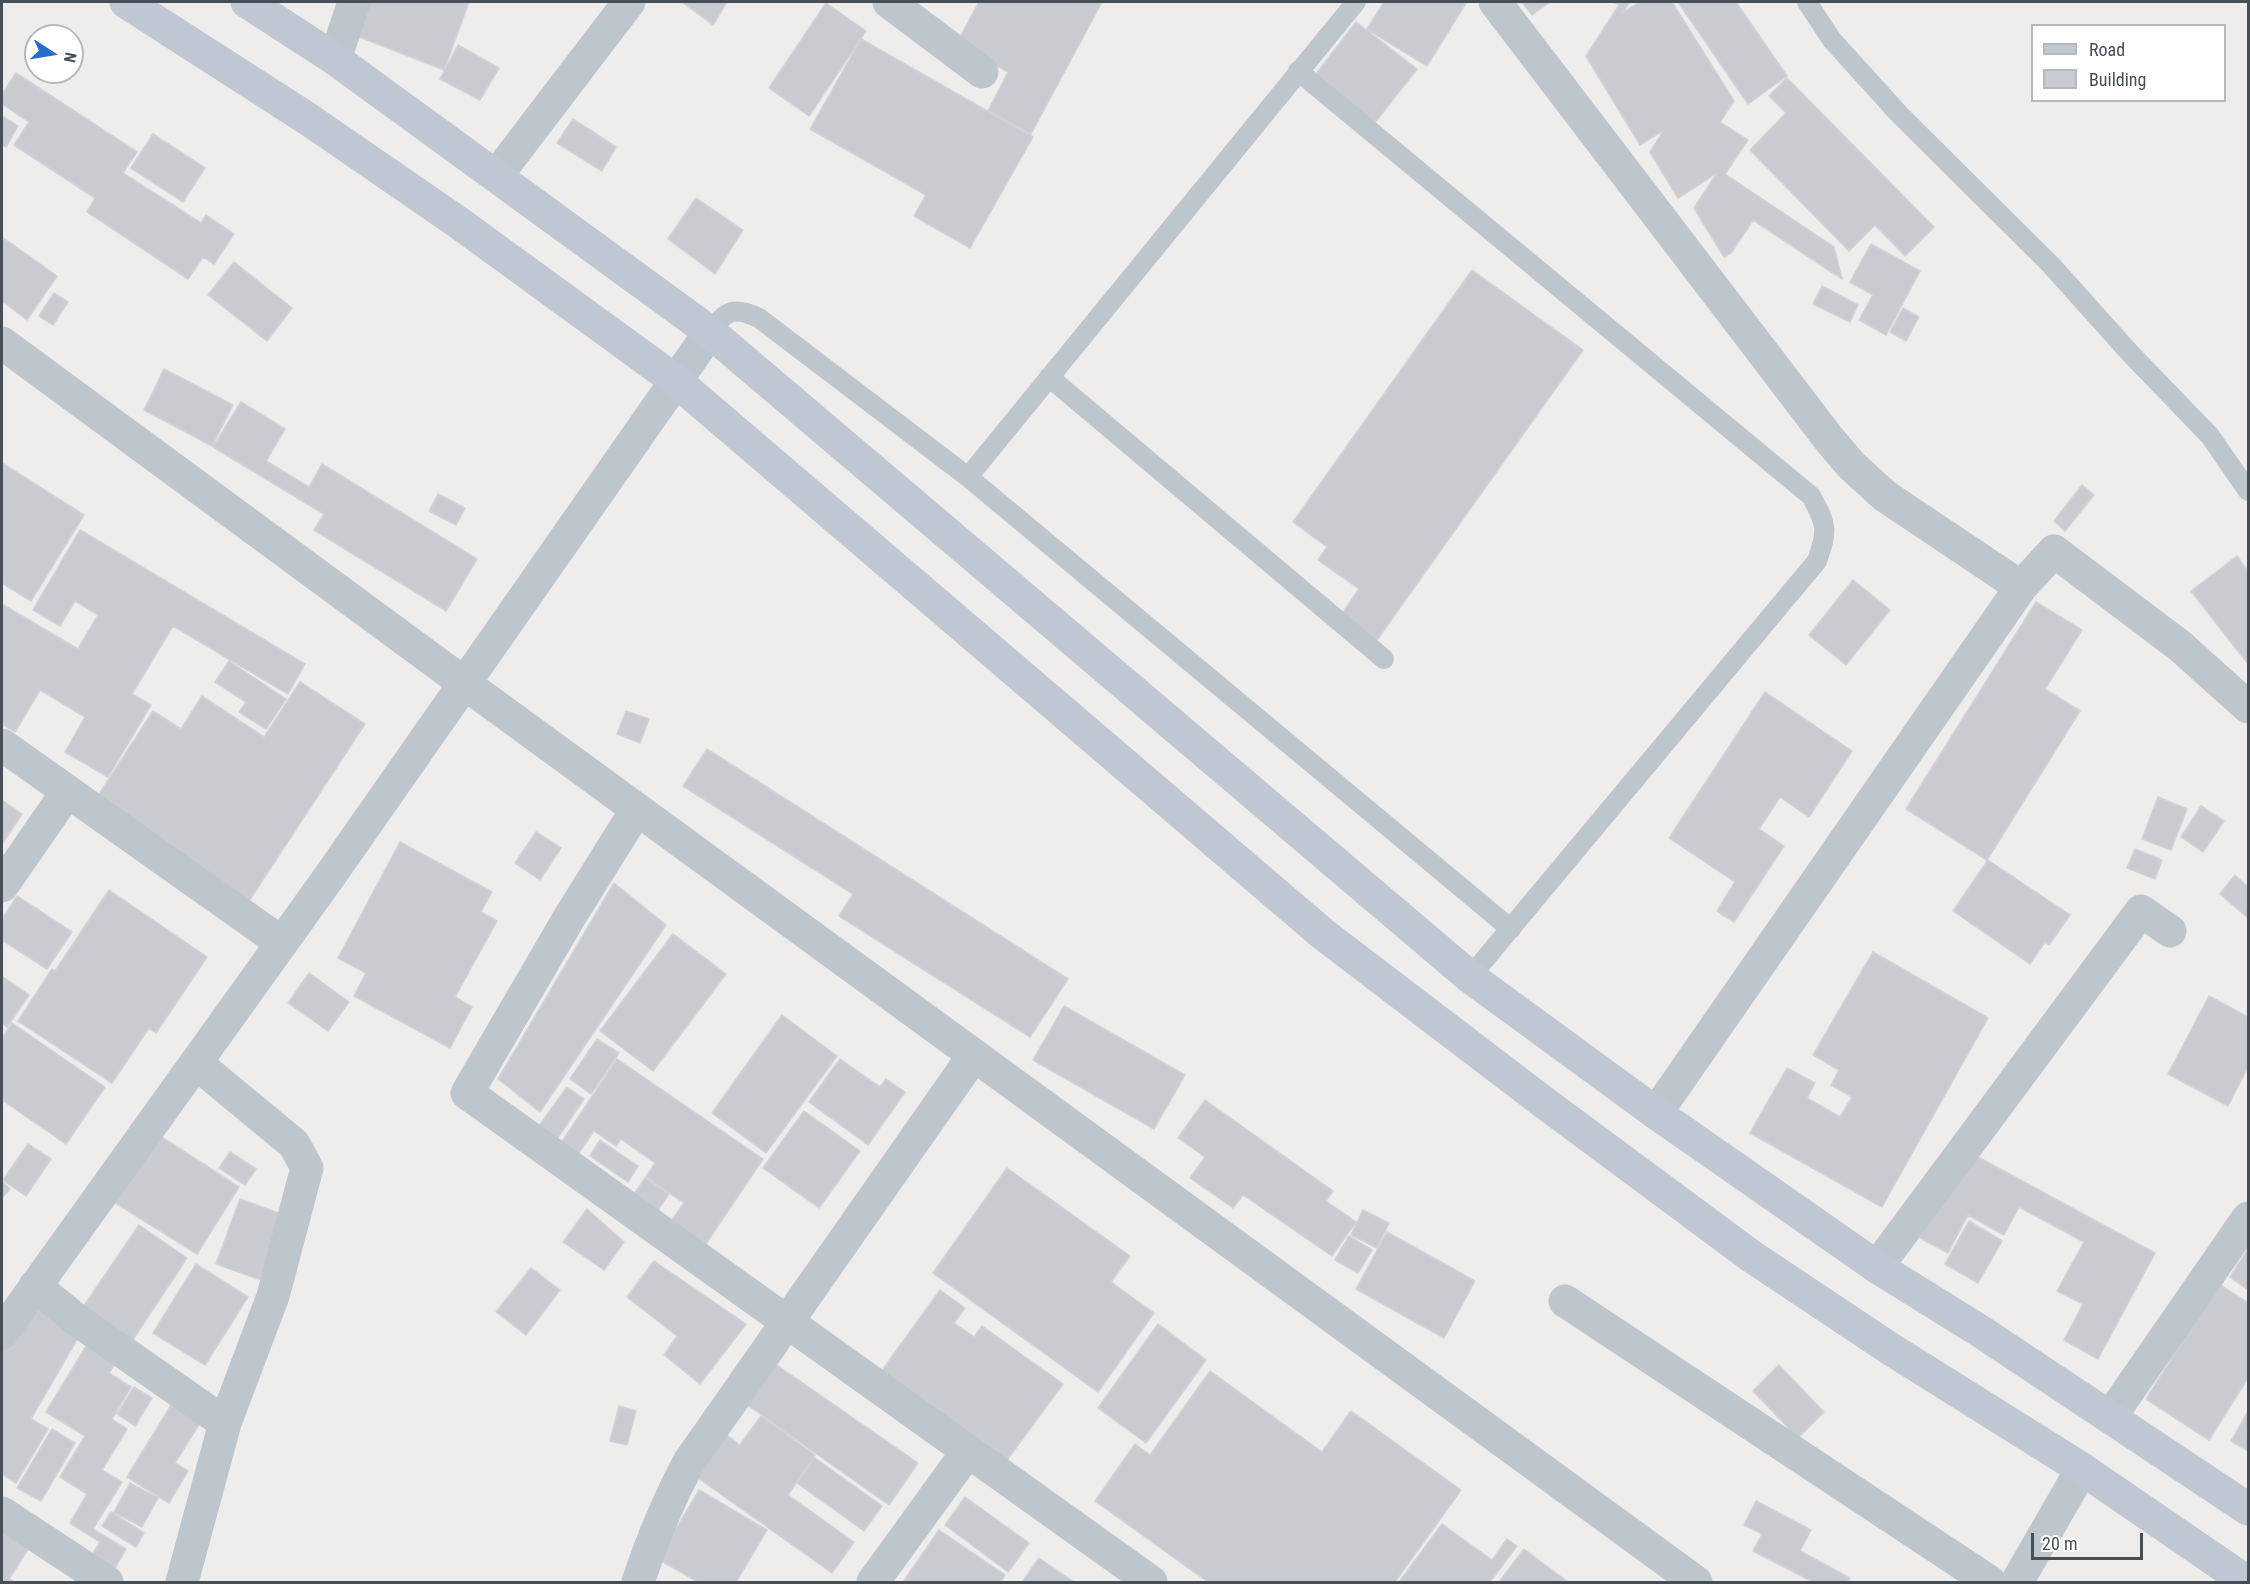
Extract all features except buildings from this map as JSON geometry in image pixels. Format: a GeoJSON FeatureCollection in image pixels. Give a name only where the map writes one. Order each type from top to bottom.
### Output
{"type":"FeatureCollection","features":[{"type":"Feature","properties":{"kind":"main road"},"geometry":{"type":"LineString","coordinates":[[126,2],[327,132],[459,223],[676,381],[1323,934],[1542,1101],[1751,1256],[1889,1348],[2082,1469],[2247,1582]]}},
{"type":"Feature","properties":{"kind":"main road"},"geometry":{"type":"LineString","coordinates":[[247,2],[334,59],[497,175],[710,332],[1470,977],[1656,1113],[1877,1267],[2110,1416],[2248,1509]]}},
{"type":"Feature","properties":{"kind":"street"},"geometry":{"type":"LineString","coordinates":[[334,59],[354,2]]}},
{"type":"Feature","properties":{"kind":"street"},"geometry":{"type":"LineString","coordinates":[[497,175],[629,2]]}},
{"type":"Feature","properties":{"kind":"street"},"geometry":{"type":"LineString","coordinates":[[889,2],[982,72]]}},
{"type":"Feature","properties":{"kind":"street"},"geometry":{"type":"LineString","coordinates":[[1495,2],[1821,429],[1851,465],[1885,496],[2021,587]]}},
{"type":"Feature","properties":{"kind":"street"},"geometry":{"type":"LineString","coordinates":[[2,1333],[282,943],[710,332]]}},
{"type":"Feature","properties":{"kind":"street"},"geometry":{"type":"LineString","coordinates":[[2,343],[1696,1582]]}},
{"type":"Feature","properties":{"kind":"street"},"geometry":{"type":"LineString","coordinates":[[1656,1113],[2021,587],[2054,551],[2180,646],[2248,707]]}},
{"type":"Feature","properties":{"kind":"street"},"geometry":{"type":"LineString","coordinates":[[2,745],[282,943]]}},
{"type":"Feature","properties":{"kind":"street"},"geometry":{"type":"LineString","coordinates":[[2,886],[68,792]]}},
{"type":"Feature","properties":{"kind":"street"},"geometry":{"type":"LineString","coordinates":[[637,809],[569,918],[466,1092],[1151,1582]]}},
{"type":"Feature","properties":{"kind":"street"},"geometry":{"type":"LineString","coordinates":[[1877,1267],[2140,912],[2170,931]]}},
{"type":"Feature","properties":{"kind":"street"},"geometry":{"type":"LineString","coordinates":[[638,1582],[669,1499],[689,1462],[974,1055]]}},
{"type":"Feature","properties":{"kind":"street"},"geometry":{"type":"LineString","coordinates":[[182,1582],[196,1538],[225,1423],[273,1296],[308,1168],[294,1144],[196,1063]]}},
{"type":"Feature","properties":{"kind":"street"},"geometry":{"type":"LineString","coordinates":[[2110,1416],[2248,1218]]}},
{"type":"Feature","properties":{"kind":"street"},"geometry":{"type":"LineString","coordinates":[[35,1286],[77,1320],[225,1423]]}},
{"type":"Feature","properties":{"kind":"street"},"geometry":{"type":"LineString","coordinates":[[1565,1301],[1990,1582]]}},
{"type":"Feature","properties":{"kind":"street"},"geometry":{"type":"LineString","coordinates":[[873,1582],[968,1451]]}},
{"type":"Feature","properties":{"kind":"street"},"geometry":{"type":"LineString","coordinates":[[2017,1582],[2082,1469]]}},
{"type":"Feature","properties":{"kind":"street"},"geometry":{"type":"LineString","coordinates":[[2,1513],[106,1582]]}},
{"type":"Feature","properties":{"kind":"lane"},"geometry":{"type":"LineString","coordinates":[[968,477],[1356,2]]}},
{"type":"Feature","properties":{"kind":"lane"},"geometry":{"type":"LineString","coordinates":[[1807,2],[1832,40],[1899,114],[2051,265],[2129,352],[2210,435],[2248,491]]}},
{"type":"Feature","properties":{"kind":"lane"},"geometry":{"type":"LineString","coordinates":[[1298,71],[1811,496],[1822,516],[1826,537],[1817,561],[1470,977]]}},
{"type":"Feature","properties":{"kind":"lane"},"geometry":{"type":"LineString","coordinates":[[710,332],[719,319],[729,312],[744,311],[759,318],[968,477],[1511,929]]}},
{"type":"Feature","properties":{"kind":"lane"},"geometry":{"type":"LineString","coordinates":[[1049,377],[1384,658]]}}]}
